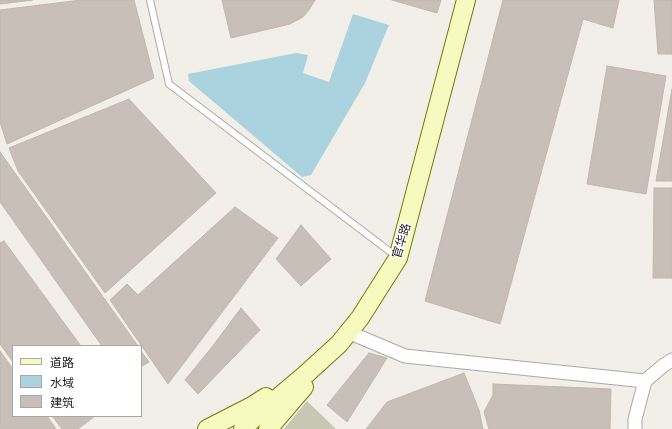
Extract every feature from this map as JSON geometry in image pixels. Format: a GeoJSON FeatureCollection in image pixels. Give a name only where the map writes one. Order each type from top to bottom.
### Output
{"type":"FeatureCollection","features":[{"type":"Feature","properties":{"kind":"main road","name":"官华路"},"geometry":{"type":"LineString","coordinates":[[243,429],[305,375],[344,338],[360,318],[398,258],[466,0]]}},
{"type":"Feature","properties":{"kind":"main road"},"geometry":{"type":"LineString","coordinates":[[268,429],[344,338]]}},
{"type":"Feature","properties":{"kind":"main road"},"geometry":{"type":"LineString","coordinates":[[207,429],[252,406],[305,375]]}},
{"type":"Feature","properties":{"kind":"street"},"geometry":{"type":"LineString","coordinates":[[344,338],[405,356],[645,381]]}},
{"type":"Feature","properties":{"kind":"street"},"geometry":{"type":"LineString","coordinates":[[635,429],[635,419],[645,381],[672,360]]}},
{"type":"Feature","properties":{"kind":"lane"},"geometry":{"type":"LineString","coordinates":[[150,0],[169,84],[398,258]]}},
{"type":"Feature","properties":{"kind":"shaded area"},"geometry":{"type":"Polygon","coordinates":[[[307,401],[336,429],[284,429],[307,401]]]}},
{"type":"Feature","properties":{"kind":"water"},"geometry":{"type":"Polygon","coordinates":[[[353,14],[389,25],[365,83],[311,175],[302,177],[189,81],[188,74],[296,53],[308,55],[303,73],[329,82],[353,14]]]}},
{"type":"Feature","properties":{"kind":"building"},"geometry":{"type":"Polygon","coordinates":[[[0,0],[33,0],[0,4],[0,0]]]}},
{"type":"Feature","properties":{"kind":"building"},"geometry":{"type":"Polygon","coordinates":[[[81,0],[134,0],[154,78],[7,144],[0,122],[0,10],[81,0]]]}},
{"type":"Feature","properties":{"kind":"building"},"geometry":{"type":"Polygon","coordinates":[[[222,0],[315,0],[303,17],[290,24],[231,38],[222,0]]]}},
{"type":"Feature","properties":{"kind":"building"},"geometry":{"type":"Polygon","coordinates":[[[392,0],[441,0],[437,13],[392,0]]]}},
{"type":"Feature","properties":{"kind":"building"},"geometry":{"type":"Polygon","coordinates":[[[503,0],[619,0],[613,28],[583,19],[500,324],[425,301],[503,0]]]}},
{"type":"Feature","properties":{"kind":"building"},"geometry":{"type":"Polygon","coordinates":[[[654,0],[672,0],[672,54],[658,54],[654,0]]]}},
{"type":"Feature","properties":{"kind":"building"},"geometry":{"type":"Polygon","coordinates":[[[607,66],[666,76],[646,194],[587,184],[607,66]]]}},
{"type":"Feature","properties":{"kind":"building"},"geometry":{"type":"Polygon","coordinates":[[[672,89],[672,181],[656,181],[672,89]]]}},
{"type":"Feature","properties":{"kind":"building"},"geometry":{"type":"Polygon","coordinates":[[[129,99],[216,193],[105,293],[18,171],[9,148],[129,99]]]}},
{"type":"Feature","properties":{"kind":"building"},"geometry":{"type":"Polygon","coordinates":[[[0,152],[137,345],[101,345],[0,202],[0,152]]]}},
{"type":"Feature","properties":{"kind":"building"},"geometry":{"type":"Polygon","coordinates":[[[654,188],[672,188],[672,278],[653,278],[654,188]]]}},
{"type":"Feature","properties":{"kind":"building"},"geometry":{"type":"Polygon","coordinates":[[[235,207],[278,238],[168,384],[110,300],[127,284],[138,295],[235,207]]]}},
{"type":"Feature","properties":{"kind":"building"},"geometry":{"type":"Polygon","coordinates":[[[301,225],[331,259],[301,286],[276,259],[301,225]]]}},
{"type":"Feature","properties":{"kind":"building"},"geometry":{"type":"Polygon","coordinates":[[[4,241],[80,345],[12,345],[12,361],[0,344],[0,243],[4,241]]]}},
{"type":"Feature","properties":{"kind":"building"},"geometry":{"type":"Polygon","coordinates":[[[241,308],[260,330],[198,394],[185,380],[241,308]]]}},
{"type":"Feature","properties":{"kind":"building"},"geometry":{"type":"Polygon","coordinates":[[[0,351],[12,368],[12,417],[48,417],[56,429],[1,429],[0,351]]]}},
{"type":"Feature","properties":{"kind":"building"},"geometry":{"type":"Polygon","coordinates":[[[142,352],[149,362],[142,366],[142,352]]]}},
{"type":"Feature","properties":{"kind":"building"},"geometry":{"type":"Polygon","coordinates":[[[369,353],[387,358],[347,422],[327,405],[369,353]]]}},
{"type":"Feature","properties":{"kind":"building"},"geometry":{"type":"Polygon","coordinates":[[[464,373],[479,410],[483,429],[366,429],[387,402],[464,373]]]}},
{"type":"Feature","properties":{"kind":"building"},"geometry":{"type":"Polygon","coordinates":[[[493,384],[611,389],[610,429],[489,429],[484,412],[493,395],[493,384]]]}},
{"type":"Feature","properties":{"kind":"building"},"geometry":{"type":"Polygon","coordinates":[[[53,417],[94,417],[78,429],[62,429],[53,417]]]}}]}
